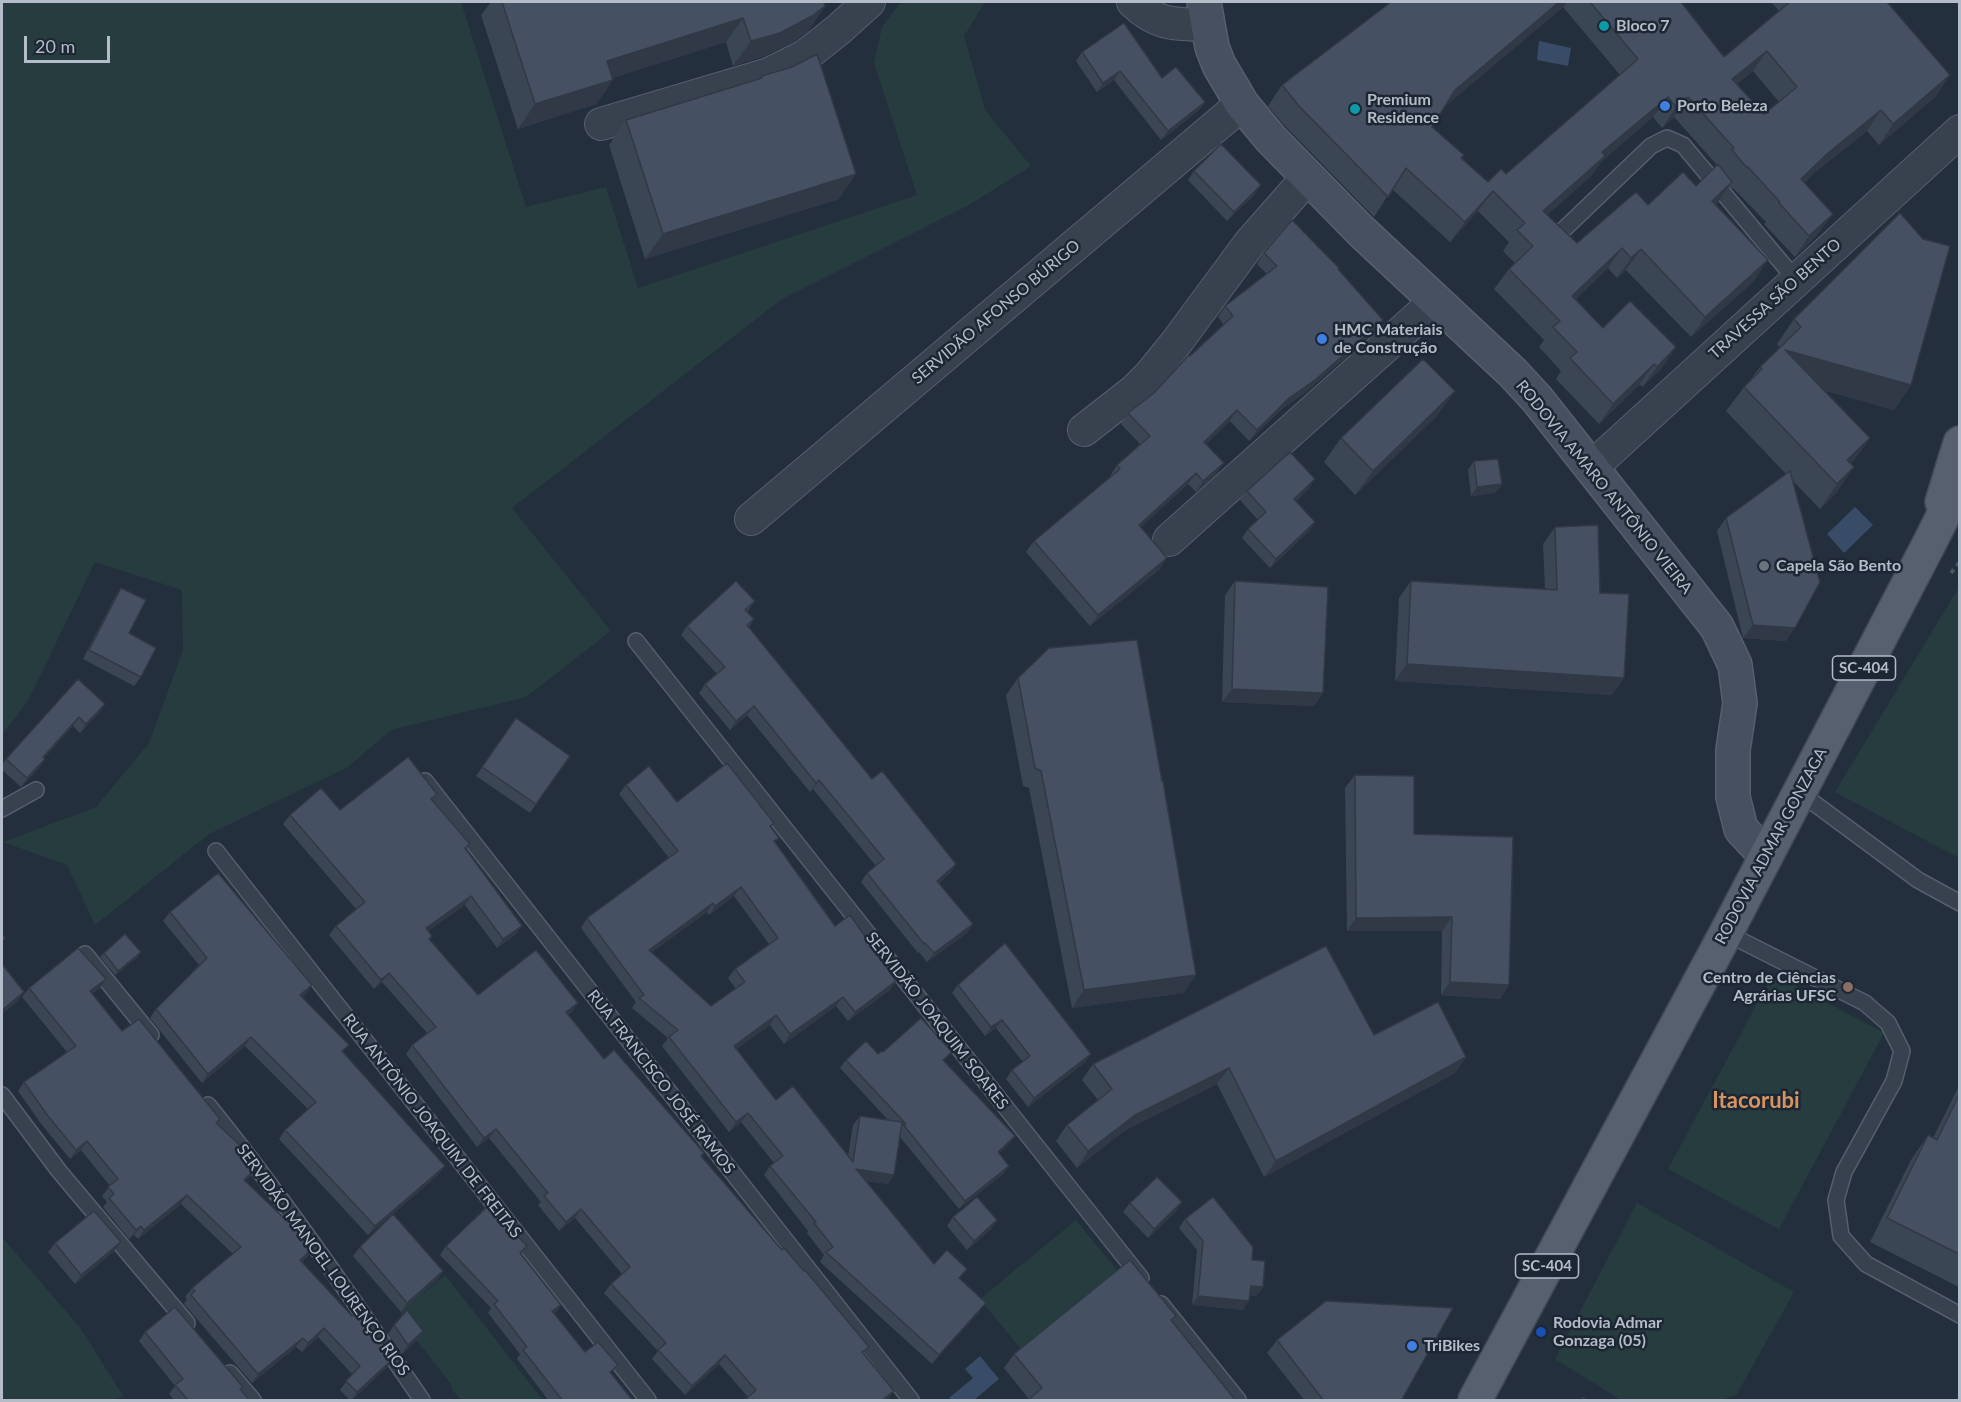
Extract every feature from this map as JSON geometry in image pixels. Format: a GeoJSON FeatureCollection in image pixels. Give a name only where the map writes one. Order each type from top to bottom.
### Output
{"type":"FeatureCollection","features":[{"type":"Feature","properties":{"kind":"main road","name":"RODOVIA AMARO ANTÔNIO VIEIRA"},"geometry":{"type":"LineString","coordinates":[[1206,13],[1212,47],[1219,65],[1242,104],[1307,178],[1513,373],[1537,399],[1717,627],[1735,665],[1740,703],[1733,750],[1733,797],[1741,829],[1765,855]]}},
{"type":"Feature","properties":{"kind":"main road","name":"RODOVIA ADMAR GONZAGA"},"geometry":{"type":"LineString","coordinates":[[1929,544],[1959,444]]}},
{"type":"Feature","properties":{"kind":"main road","name":"RODOVIA ADMAR GONZAGA"},"geometry":{"type":"LineString","coordinates":[[1475,1401],[1726,933],[1929,544],[1959,482]]}},
{"type":"Feature","properties":{"kind":"street"},"geometry":{"type":"LineString","coordinates":[[602,124],[769,74],[805,56],[869,2]]}},
{"type":"Feature","properties":{"kind":"street"},"geometry":{"type":"LineString","coordinates":[[1133,2],[1153,17],[1168,24],[1206,13]]}},
{"type":"Feature","properties":{"kind":"street","name":"SERVIDÃO AFONSO BÚRIGO"},"geometry":{"type":"LineString","coordinates":[[751,519],[1242,104]]}},
{"type":"Feature","properties":{"kind":"street","name":"TRAVESSA SÃO BENTO"},"geometry":{"type":"LineString","coordinates":[[1591,468],[1959,131]]}},
{"type":"Feature","properties":{"kind":"street"},"geometry":{"type":"LineString","coordinates":[[1084,430],[1150,375],[1243,251],[1307,178]]}},
{"type":"Feature","properties":{"kind":"street"},"geometry":{"type":"LineString","coordinates":[[1169,540],[1436,301]]}},
{"type":"Feature","properties":{"kind":"lane"},"geometry":{"type":"LineString","coordinates":[[1559,234],[1651,146],[1667,138],[1683,145],[1796,280]]}},
{"type":"Feature","properties":{"kind":"lane","name":"SERVIDÃO JOAQUIM SOARES"},"geometry":{"type":"LineString","coordinates":[[636,641],[1238,1401]]}},
{"type":"Feature","properties":{"kind":"lane","name":"RUA FRANCISCO JOSÉ RAMOS"},"geometry":{"type":"LineString","coordinates":[[419,773],[911,1401]]}},
{"type":"Feature","properties":{"kind":"lane"},"geometry":{"type":"LineString","coordinates":[[2,809],[36,790]]}},
{"type":"Feature","properties":{"kind":"lane"},"geometry":{"type":"LineString","coordinates":[[1799,792],[1918,880],[1959,903]]}},
{"type":"Feature","properties":{"kind":"lane","name":"RUA ANTÔNIO JOAQUIM DE FREITAS"},"geometry":{"type":"LineString","coordinates":[[216,851],[648,1401]]}},
{"type":"Feature","properties":{"kind":"lane"},"geometry":{"type":"LineString","coordinates":[[1726,933],[1864,1003],[1888,1023],[1902,1051],[1894,1081],[1844,1172],[1836,1200],[1841,1236],[1866,1264],[1959,1315]]}},
{"type":"Feature","properties":{"kind":"lane"},"geometry":{"type":"LineString","coordinates":[[85,954],[159,1045]]}},
{"type":"Feature","properties":{"kind":"lane","name":"SERVIDÃO MANOEL LOURENÇO RIOS"},"geometry":{"type":"LineString","coordinates":[[195,1090],[254,1162],[303,1228],[422,1401]]}},
{"type":"Feature","properties":{"kind":"lane"},"geometry":{"type":"LineString","coordinates":[[2,1095],[59,1171],[198,1335]]}},
{"type":"Feature","properties":{"kind":"lane"},"geometry":{"type":"LineString","coordinates":[[221,1363],[252,1401]]}},
{"type":"Feature","properties":{"kind":"green space"},"geometry":{"type":"Polygon","coordinates":[[[2,2],[461,2],[526,207],[606,187],[638,288],[917,195],[874,63],[882,27],[901,2],[985,2],[964,36],[985,110],[1031,166],[969,205],[782,299],[512,508],[611,631],[526,697],[391,730],[348,767],[209,834],[95,925],[67,865],[3,842],[96,807],[149,743],[183,650],[182,590],[95,562],[28,701],[2,735],[2,2]]]}},
{"type":"Feature","properties":{"kind":"green space"},"geometry":{"type":"Polygon","coordinates":[[[1959,587],[1959,858],[1835,792],[1959,587]]]}},
{"type":"Feature","properties":{"kind":"green space"},"geometry":{"type":"Polygon","coordinates":[[[1773,974],[1884,1033],[1779,1229],[1668,1169],[1773,974]]]}},
{"type":"Feature","properties":{"kind":"green space"},"geometry":{"type":"Polygon","coordinates":[[[1637,1203],[1794,1292],[1737,1394],[1722,1400],[1621,1400],[1555,1359],[1637,1203]]]}},
{"type":"Feature","properties":{"kind":"green space"},"geometry":{"type":"Polygon","coordinates":[[[1076,1220],[1120,1274],[1024,1353],[980,1299],[1076,1220]]]}},
{"type":"Feature","properties":{"kind":"green space"},"geometry":{"type":"Polygon","coordinates":[[[2,1237],[81,1329],[123,1396],[113,1400],[2,1400],[2,1237]]]}},
{"type":"Feature","properties":{"kind":"green space"},"geometry":{"type":"Polygon","coordinates":[[[445,1275],[543,1400],[462,1400],[452,1390],[451,1384],[401,1320],[401,1312],[445,1275]]]}},
{"type":"Feature","properties":{"kind":"water"},"geometry":{"type":"Polygon","coordinates":[[[1539,41],[1571,48],[1568,66],[1537,60],[1539,41]]]}},
{"type":"Feature","properties":{"kind":"water"},"geometry":{"type":"Polygon","coordinates":[[[1855,507],[1873,525],[1844,553],[1827,534],[1855,507]]]}},
{"type":"Feature","properties":{"kind":"water"},"geometry":{"type":"Polygon","coordinates":[[[980,1356],[999,1379],[974,1400],[949,1398],[973,1378],[965,1369],[980,1356]]]}},
{"type":"Feature","properties":{"kind":"building"},"geometry":{"type":"Polygon","coordinates":[[[502,2],[824,2],[825,6],[812,16],[780,33],[751,41],[743,18],[607,61],[613,80],[535,104],[502,2]]]}},
{"type":"Feature","properties":{"kind":"building"},"geometry":{"type":"Polygon","coordinates":[[[1391,2],[1559,2],[1455,90],[1432,127],[1464,155],[1461,158],[1488,182],[1501,169],[1506,174],[1638,59],[1590,2],[1681,2],[1724,57],[1790,2],[1887,2],[1950,75],[1893,124],[1881,110],[1828,153],[1801,179],[1833,214],[1809,236],[1747,168],[1732,150],[1734,148],[1688,97],[1676,107],[1668,97],[1602,152],[1605,156],[1543,211],[1577,243],[1636,192],[1648,205],[1683,172],[1696,186],[1718,164],[1732,182],[1712,201],[1768,260],[1705,317],[1641,249],[1631,258],[1622,248],[1572,296],[1603,328],[1630,301],[1676,347],[1657,367],[1654,364],[1613,404],[1570,358],[1577,352],[1553,327],[1560,321],[1509,269],[1533,246],[1517,230],[1525,223],[1493,191],[1465,222],[1406,168],[1388,197],[1299,106],[1282,85],[1391,2]],[[1767,51],[1732,79],[1764,114],[1797,87],[1767,51]]]}},
{"type":"Feature","properties":{"kind":"building"},"geometry":{"type":"Polygon","coordinates":[[[1124,23],[1162,78],[1176,67],[1205,102],[1168,131],[1120,71],[1103,83],[1082,52],[1124,23]]]}},
{"type":"Feature","properties":{"kind":"building"},"geometry":{"type":"Polygon","coordinates":[[[817,54],[856,174],[663,234],[626,120],[762,78],[762,76],[792,67],[817,54]]]}},
{"type":"Feature","properties":{"kind":"building"},"geometry":{"type":"Polygon","coordinates":[[[1221,144],[1261,185],[1234,212],[1194,171],[1221,144]]]}},
{"type":"Feature","properties":{"kind":"building"},"geometry":{"type":"Polygon","coordinates":[[[1900,213],[1923,239],[1950,246],[1911,385],[1785,350],[1870,438],[1847,460],[1854,467],[1837,484],[1744,387],[1762,369],[1760,367],[1801,327],[1794,319],[1900,213]]]}},
{"type":"Feature","properties":{"kind":"building"},"geometry":{"type":"Polygon","coordinates":[[[1292,220],[1339,268],[1383,320],[1315,380],[1289,398],[1257,430],[1237,410],[1204,442],[1224,463],[1203,481],[1196,473],[1139,525],[1167,558],[1098,615],[1034,541],[1120,469],[1117,465],[1150,436],[1128,413],[1154,393],[1189,355],[1233,316],[1225,306],[1277,266],[1264,253],[1292,220]]]}},
{"type":"Feature","properties":{"kind":"building"},"geometry":{"type":"Polygon","coordinates":[[[1423,359],[1455,391],[1373,471],[1341,438],[1423,359]]]}},
{"type":"Feature","properties":{"kind":"building"},"geometry":{"type":"Polygon","coordinates":[[[1290,452],[1315,479],[1294,499],[1315,522],[1276,559],[1248,529],[1266,512],[1247,491],[1290,452]]]}},
{"type":"Feature","properties":{"kind":"building"},"geometry":{"type":"Polygon","coordinates":[[[1498,459],[1502,484],[1477,487],[1474,461],[1498,459]]]}},
{"type":"Feature","properties":{"kind":"building","name":"Capela São Bento"},"geometry":{"type":"Polygon","coordinates":[[[1790,471],[1820,582],[1795,628],[1753,625],[1726,518],[1790,471]]]}},
{"type":"Feature","properties":{"kind":"building"},"geometry":{"type":"Polygon","coordinates":[[[1598,525],[1600,593],[1629,594],[1624,678],[1407,664],[1411,581],[1557,590],[1555,527],[1598,525]]]}},
{"type":"Feature","properties":{"kind":"building"},"geometry":{"type":"Polygon","coordinates":[[[736,581],[755,601],[745,610],[754,619],[747,625],[872,779],[882,771],[956,864],[937,881],[973,924],[934,953],[924,944],[867,873],[884,859],[819,780],[816,783],[754,706],[736,721],[705,684],[725,667],[687,626],[736,581]]]}},
{"type":"Feature","properties":{"kind":"building"},"geometry":{"type":"Polygon","coordinates":[[[1235,581],[1328,587],[1323,693],[1232,689],[1235,581]]]}},
{"type":"Feature","properties":{"kind":"building"},"geometry":{"type":"Polygon","coordinates":[[[121,588],[146,600],[129,633],[156,648],[141,677],[89,650],[121,588]]]}},
{"type":"Feature","properties":{"kind":"building"},"geometry":{"type":"Polygon","coordinates":[[[1137,640],[1196,975],[1084,990],[1041,771],[1035,768],[1018,678],[1049,648],[1137,640]]]}},
{"type":"Feature","properties":{"kind":"building"},"geometry":{"type":"Polygon","coordinates":[[[78,679],[105,704],[86,724],[79,717],[27,778],[6,759],[78,679]]]}},
{"type":"Feature","properties":{"kind":"building"},"geometry":{"type":"Polygon","coordinates":[[[516,718],[570,756],[536,804],[482,767],[516,718]]]}},
{"type":"Feature","properties":{"kind":"building"},"geometry":{"type":"Polygon","coordinates":[[[408,757],[437,794],[431,799],[470,844],[465,848],[522,926],[503,939],[471,896],[426,928],[432,936],[429,939],[478,995],[536,950],[578,1003],[566,1012],[604,1059],[614,1050],[704,1153],[701,1156],[782,1250],[784,1248],[805,1270],[869,1347],[862,1352],[894,1391],[881,1401],[744,1401],[756,1390],[725,1355],[692,1386],[658,1350],[666,1343],[611,1284],[630,1267],[581,1209],[566,1222],[544,1196],[548,1193],[496,1129],[484,1138],[412,1045],[436,1027],[389,973],[381,980],[336,926],[365,902],[290,815],[321,788],[340,810],[408,757]]]}},
{"type":"Feature","properties":{"kind":"building"},"geometry":{"type":"Polygon","coordinates":[[[727,763],[774,823],[770,826],[779,838],[774,841],[835,926],[850,915],[896,981],[855,1012],[843,997],[790,1034],[776,1015],[734,1046],[776,1100],[793,1086],[853,1162],[860,1116],[902,1122],[894,1175],[856,1169],[934,1264],[947,1250],[967,1269],[959,1278],[986,1303],[939,1355],[826,1252],[833,1247],[814,1223],[816,1222],[770,1166],[783,1156],[748,1113],[736,1122],[669,1037],[678,1030],[639,998],[644,995],[587,918],[678,851],[626,785],[649,766],[677,802],[727,763]],[[741,887],[715,906],[713,903],[649,950],[711,1006],[745,982],[735,969],[778,938],[741,887]]]}},
{"type":"Feature","properties":{"kind":"building"},"geometry":{"type":"Polygon","coordinates":[[[1355,775],[1414,776],[1414,834],[1513,837],[1509,985],[1450,982],[1452,917],[1356,918],[1355,775]]]}},
{"type":"Feature","properties":{"kind":"building"},"geometry":{"type":"Polygon","coordinates":[[[218,873],[312,985],[300,995],[349,1045],[342,1051],[445,1166],[375,1226],[285,1130],[316,1102],[251,1037],[208,1074],[156,1009],[207,958],[170,912],[218,873]]]}},
{"type":"Feature","properties":{"kind":"building"},"geometry":{"type":"Polygon","coordinates":[[[125,934],[141,952],[118,971],[104,953],[125,934]]]}},
{"type":"Feature","properties":{"kind":"building"},"geometry":{"type":"Polygon","coordinates":[[[1005,943],[1091,1054],[1034,1098],[1012,1070],[1030,1056],[1002,1020],[991,1027],[958,985],[1005,943]]]}},
{"type":"Feature","properties":{"kind":"building"},"geometry":{"type":"Polygon","coordinates":[[[1326,946],[1374,1035],[1438,1002],[1466,1057],[1276,1161],[1229,1068],[1135,1115],[1088,1151],[1067,1125],[1112,1089],[1093,1064],[1326,946]]]}},
{"type":"Feature","properties":{"kind":"building"},"geometry":{"type":"Polygon","coordinates":[[[78,948],[106,979],[90,991],[122,1031],[139,1019],[220,1119],[216,1123],[245,1150],[258,1166],[244,1180],[288,1222],[292,1219],[316,1246],[300,1260],[352,1316],[356,1313],[394,1358],[357,1392],[346,1381],[360,1366],[324,1328],[308,1343],[303,1338],[258,1374],[191,1295],[195,1291],[192,1288],[241,1247],[187,1195],[144,1230],[141,1226],[136,1230],[109,1198],[114,1194],[108,1187],[118,1179],[87,1141],[76,1150],[24,1082],[76,1046],[29,988],[78,948]]]}},
{"type":"Feature","properties":{"kind":"building"},"geometry":{"type":"Polygon","coordinates":[[[2,964],[24,992],[2,1010],[2,964]]]}},
{"type":"Feature","properties":{"kind":"building"},"geometry":{"type":"Polygon","coordinates":[[[921,1018],[952,1052],[943,1060],[1015,1136],[998,1152],[1009,1166],[965,1201],[902,1123],[906,1124],[846,1060],[866,1041],[878,1054],[883,1052],[921,1018]]]}},
{"type":"Feature","properties":{"kind":"building"},"geometry":{"type":"Polygon","coordinates":[[[1959,1095],[1959,1254],[1887,1218],[1928,1135],[1937,1140],[1959,1095]]]}},
{"type":"Feature","properties":{"kind":"building"},"geometry":{"type":"Polygon","coordinates":[[[1157,1177],[1182,1202],[1154,1229],[1130,1203],[1157,1177]]]}},
{"type":"Feature","properties":{"kind":"building"},"geometry":{"type":"Polygon","coordinates":[[[977,1197],[997,1220],[974,1241],[953,1217],[977,1197]]]}},
{"type":"Feature","properties":{"kind":"building"},"geometry":{"type":"Polygon","coordinates":[[[1213,1197],[1253,1247],[1252,1260],[1265,1261],[1263,1287],[1251,1286],[1249,1301],[1198,1296],[1203,1241],[1185,1219],[1213,1197]]]}},
{"type":"Feature","properties":{"kind":"building"},"geometry":{"type":"Polygon","coordinates":[[[488,1206],[527,1246],[520,1253],[561,1305],[552,1311],[585,1352],[598,1342],[618,1365],[610,1372],[633,1401],[563,1401],[523,1350],[527,1347],[494,1304],[498,1301],[446,1246],[488,1206]]]}},
{"type":"Feature","properties":{"kind":"building"},"geometry":{"type":"Polygon","coordinates":[[[94,1211],[121,1242],[81,1275],[55,1243],[94,1211]]]}},
{"type":"Feature","properties":{"kind":"building"},"geometry":{"type":"Polygon","coordinates":[[[393,1214],[443,1271],[407,1303],[360,1247],[393,1214]]]}},
{"type":"Feature","properties":{"kind":"building"},"geometry":{"type":"Polygon","coordinates":[[[1130,1260],[1176,1316],[1171,1320],[1236,1401],[1027,1401],[1042,1388],[1014,1354],[1130,1260]]]}},
{"type":"Feature","properties":{"kind":"building"},"geometry":{"type":"Polygon","coordinates":[[[1326,1301],[1453,1308],[1401,1401],[1324,1401],[1277,1340],[1326,1301]]]}},
{"type":"Feature","properties":{"kind":"building"},"geometry":{"type":"Polygon","coordinates":[[[175,1307],[243,1387],[240,1389],[250,1401],[189,1401],[175,1385],[183,1379],[145,1332],[175,1307]]]}},
{"type":"Feature","properties":{"kind":"building"},"geometry":{"type":"Polygon","coordinates":[[[407,1310],[423,1331],[408,1345],[394,1325],[407,1310]]]}},
{"type":"Feature","properties":{"kind":"place","name":"Bloco 7"},"geometry":{"type":"Point","coordinates":[1604,26]}},
{"type":"Feature","properties":{"kind":"place","name":"Porto Beleza"},"geometry":{"type":"Point","coordinates":[1665,106]}},
{"type":"Feature","properties":{"kind":"place","name":"Premium Residence"},"geometry":{"type":"Point","coordinates":[1355,109]}},
{"type":"Feature","properties":{"kind":"place","name":"HMC Materiais de Construção"},"geometry":{"type":"Point","coordinates":[1322,339]}},
{"type":"Feature","properties":{"kind":"place","name":"Capela São Bento"},"geometry":{"type":"Point","coordinates":[1764,566]}},
{"type":"Feature","properties":{"kind":"place","name":"Centro de Ciências Agrárias UFSC"},"geometry":{"type":"Point","coordinates":[1848,987]}},
{"type":"Feature","properties":{"kind":"place","name":"Rodovia Admar Gonzaga (05)"},"geometry":{"type":"Point","coordinates":[1541,1332]}},
{"type":"Feature","properties":{"kind":"place","name":"TriBikes"},"geometry":{"type":"Point","coordinates":[1412,1346]}},
{"type":"Feature","properties":{"kind":"district","name":"Itacorubi"},"geometry":{"type":"Point","coordinates":[1756,1101]}}]}
